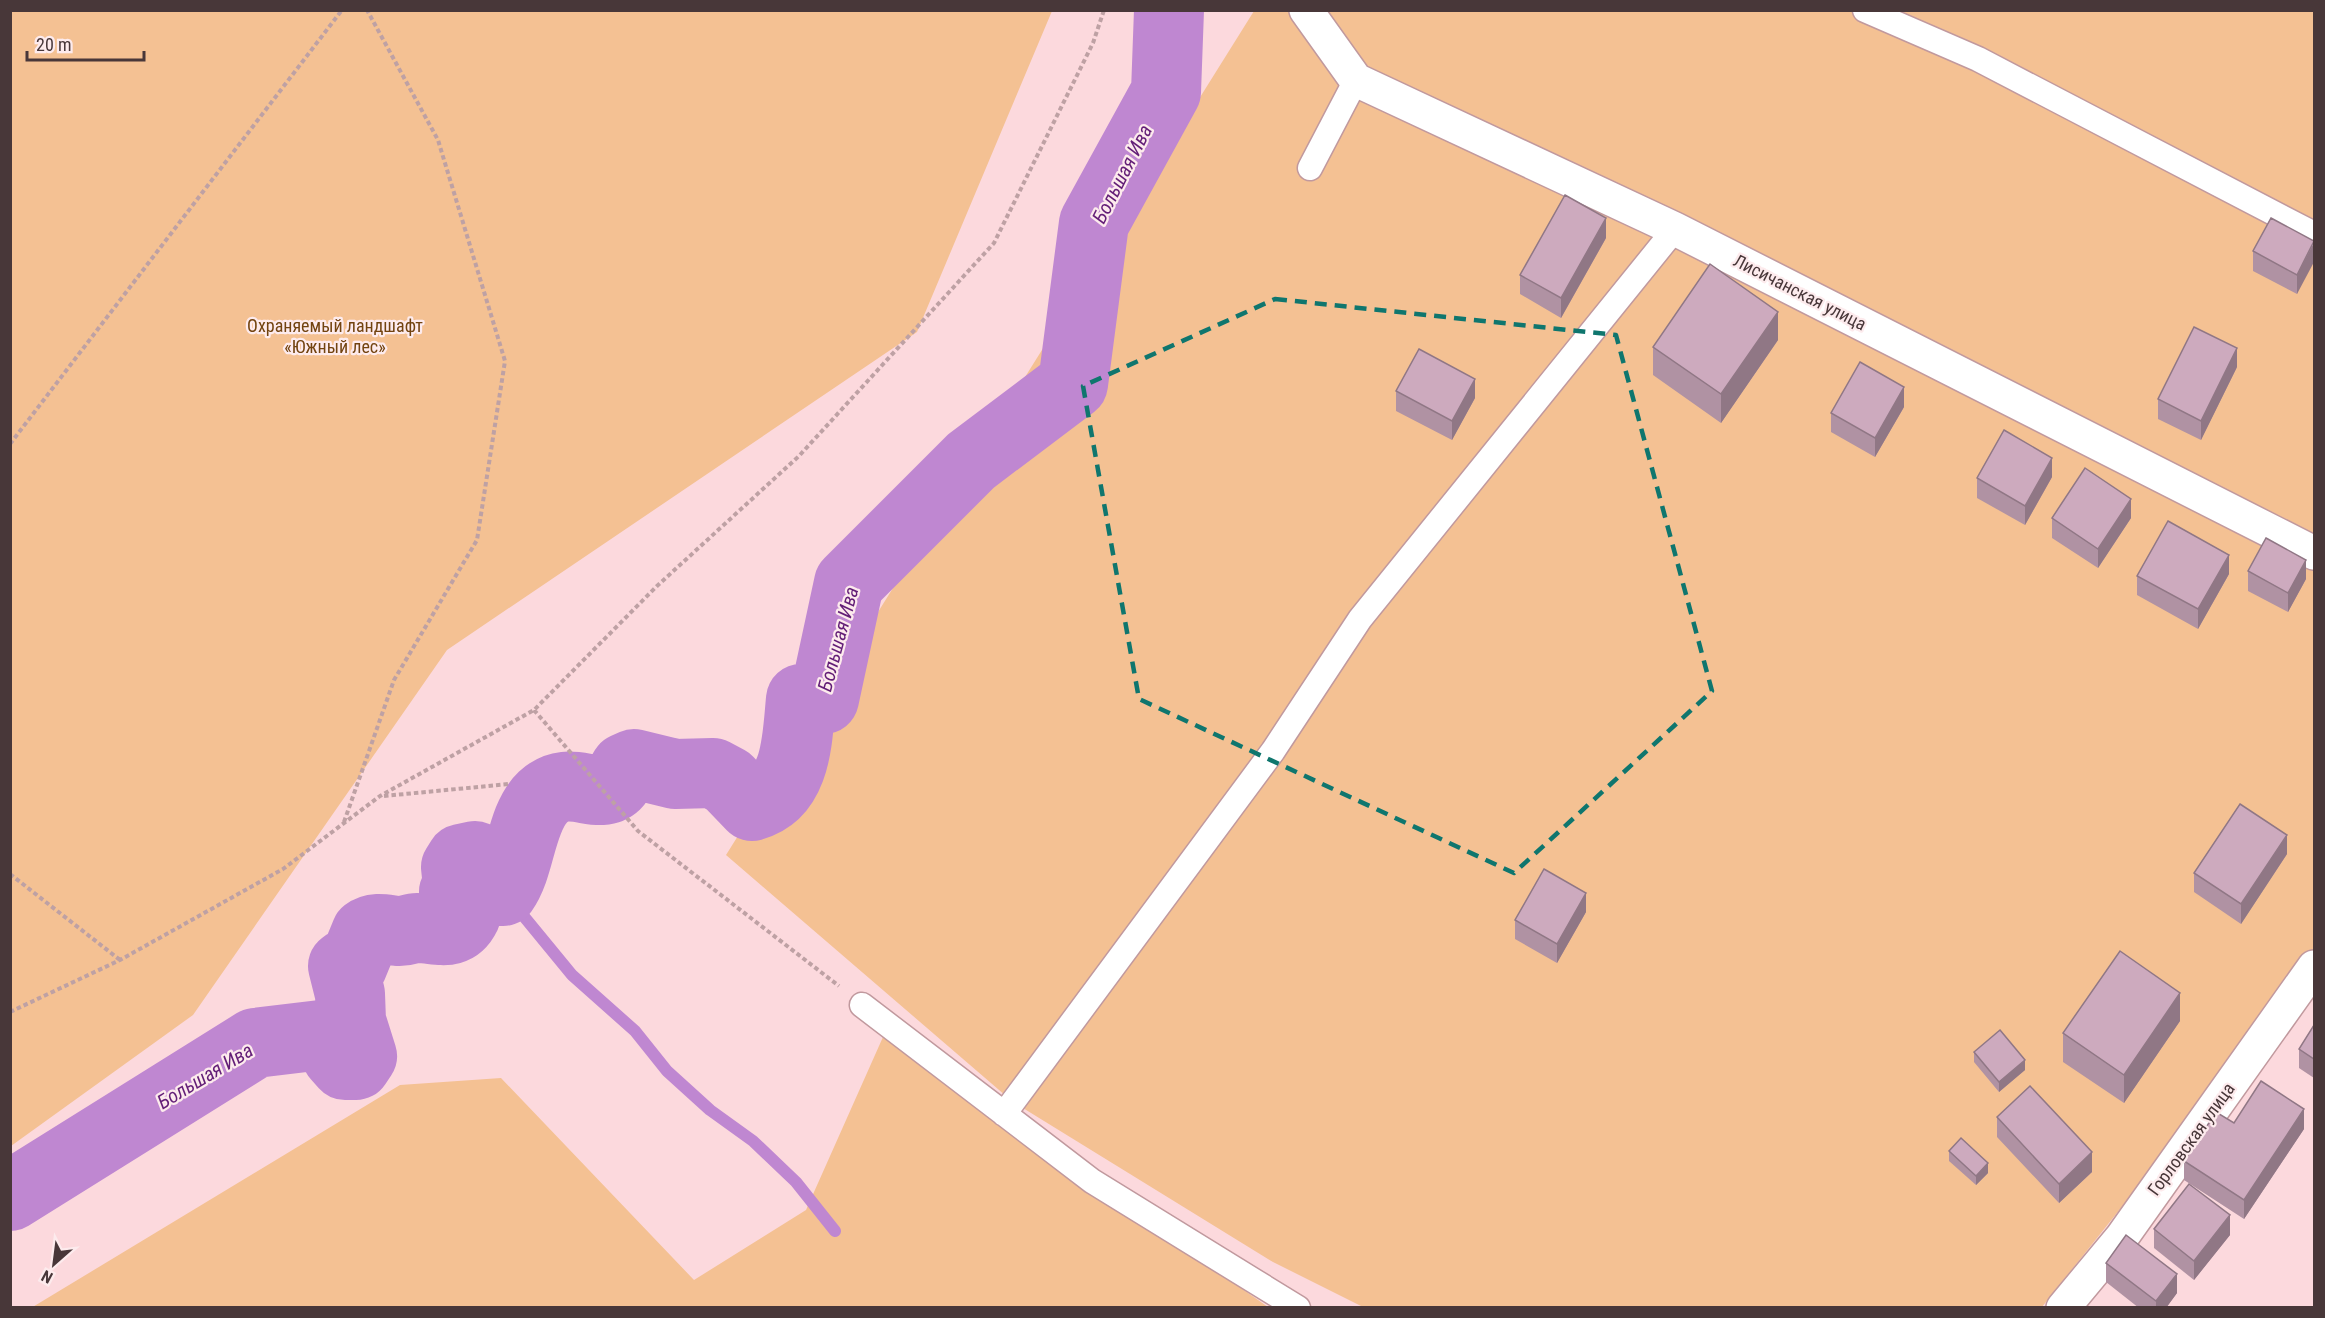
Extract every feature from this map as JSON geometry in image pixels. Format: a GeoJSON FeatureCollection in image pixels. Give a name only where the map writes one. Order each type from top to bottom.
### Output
{"type":"FeatureCollection","features":[{"type":"Feature","properties":{"kind":"street","name":"Лисичанская улица"},"geometry":{"type":"LineString","coordinates":[[1306,10],[1356,80],[1675,229],[2314,554]]}},
{"type":"Feature","properties":{"kind":"street","name":"Горловская улица"},"geometry":{"type":"LineString","coordinates":[[2063,1308],[2122,1237],[2314,967]]}},
{"type":"Feature","properties":{"kind":"lane"},"geometry":{"type":"LineString","coordinates":[[1864,10],[1978,59],[2314,234]]}},
{"type":"Feature","properties":{"kind":"lane"},"geometry":{"type":"LineString","coordinates":[[1310,168],[1356,80]]}},
{"type":"Feature","properties":{"kind":"lane"},"geometry":{"type":"LineString","coordinates":[[1004,1114],[1273,751],[1360,619],[1675,229]]}},
{"type":"Feature","properties":{"kind":"lane"},"geometry":{"type":"LineString","coordinates":[[862,1005],[1118,1198],[1273,1301],[1298,1308]]}},
{"type":"Feature","properties":{"kind":"path"},"geometry":{"type":"LineString","coordinates":[[10,444],[342,10]]}},
{"type":"Feature","properties":{"kind":"path"},"geometry":{"type":"LineString","coordinates":[[344,823],[394,680],[477,540],[506,361],[438,140],[367,10]]}},
{"type":"Feature","properties":{"kind":"path"},"geometry":{"type":"LineString","coordinates":[[10,1012],[120,960],[284,869],[380,796],[534,710],[657,586],[799,456],[994,243],[1093,43],[1104,10]]}},
{"type":"Feature","properties":{"kind":"path"},"geometry":{"type":"LineString","coordinates":[[534,710],[638,831],[862,1005]]}},
{"type":"Feature","properties":{"kind":"path"},"geometry":{"type":"LineString","coordinates":[[380,796],[508,784]]}},
{"type":"Feature","properties":{"kind":"path"},"geometry":{"type":"LineString","coordinates":[[10,874],[120,960]]}},
{"type":"Feature","properties":{"kind":"highlighted area"},"geometry":{"type":"Polygon","coordinates":[[[1275,299],[1616,335],[1712,691],[1514,873],[1139,699],[1083,386],[1275,299]]]}},
{"type":"Feature","properties":{"kind":"green space","name":"Охраняемый ландшафт «Южный лес»"},"geometry":{"type":"Polygon","coordinates":[[[11,10],[1052,11],[917,332],[447,650],[193,1015],[11,1146],[11,10]]]}},
{"type":"Feature","properties":{"kind":"green space"},"geometry":{"type":"Polygon","coordinates":[[[1254,11],[2314,11],[2314,950],[2152,1169],[2042,1307],[1363,1307],[1273,1262],[1013,1102],[726,855],[1254,11]]]}},
{"type":"Feature","properties":{"kind":"green space"},"geometry":{"type":"Polygon","coordinates":[[[883,1037],[1268,1307],[31,1308],[400,1085],[501,1078],[694,1280],[806,1210],[883,1037]]]}},
{"type":"Feature","properties":{"kind":"building"},"geometry":{"type":"Polygon","coordinates":[[[1565,195],[1606,218],[1561,298],[1520,275],[1565,195]]]}},
{"type":"Feature","properties":{"kind":"building"},"geometry":{"type":"Polygon","coordinates":[[[2271,218],[2314,241],[2297,275],[2253,251],[2271,218]]]}},
{"type":"Feature","properties":{"kind":"building"},"geometry":{"type":"Polygon","coordinates":[[[1710,264],[1778,312],[1721,394],[1653,347],[1710,264]]]}},
{"type":"Feature","properties":{"kind":"building"},"geometry":{"type":"Polygon","coordinates":[[[2194,327],[2237,348],[2201,421],[2158,399],[2194,327]]]}},
{"type":"Feature","properties":{"kind":"building"},"geometry":{"type":"Polygon","coordinates":[[[1419,349],[1475,379],[1452,421],[1396,391],[1419,349]]]}},
{"type":"Feature","properties":{"kind":"building"},"geometry":{"type":"Polygon","coordinates":[[[1860,362],[1904,387],[1875,438],[1831,413],[1860,362]]]}},
{"type":"Feature","properties":{"kind":"building"},"geometry":{"type":"Polygon","coordinates":[[[2004,430],[2052,458],[2025,506],[1977,478],[2004,430]]]}},
{"type":"Feature","properties":{"kind":"building"},"geometry":{"type":"Polygon","coordinates":[[[2085,468],[2131,499],[2098,549],[2052,518],[2085,468]]]}},
{"type":"Feature","properties":{"kind":"building"},"geometry":{"type":"Polygon","coordinates":[[[2168,521],[2229,555],[2198,609],[2137,576],[2168,521]]]}},
{"type":"Feature","properties":{"kind":"building"},"geometry":{"type":"Polygon","coordinates":[[[2266,538],[2306,560],[2288,593],[2248,571],[2266,538]]]}},
{"type":"Feature","properties":{"kind":"building"},"geometry":{"type":"Polygon","coordinates":[[[2240,804],[2287,835],[2241,904],[2194,873],[2240,804]]]}},
{"type":"Feature","properties":{"kind":"building"},"geometry":{"type":"Polygon","coordinates":[[[1544,869],[1586,893],[1557,944],[1515,920],[1544,869]]]}},
{"type":"Feature","properties":{"kind":"building"},"geometry":{"type":"Polygon","coordinates":[[[2120,951],[2180,993],[2124,1075],[2063,1033],[2120,951]]]}},
{"type":"Feature","properties":{"kind":"building"},"geometry":{"type":"Polygon","coordinates":[[[2314,1025],[2314,1059],[2299,1049],[2314,1025]]]}},
{"type":"Feature","properties":{"kind":"building"},"geometry":{"type":"Polygon","coordinates":[[[2000,1030],[2025,1060],[1999,1082],[1974,1052],[2000,1030]]]}},
{"type":"Feature","properties":{"kind":"building"},"geometry":{"type":"Polygon","coordinates":[[[2261,1081],[2304,1109],[2244,1200],[2184,1161],[2216,1112],[2234,1123],[2261,1081]]]}},
{"type":"Feature","properties":{"kind":"building"},"geometry":{"type":"Polygon","coordinates":[[[2030,1086],[2092,1152],[2059,1184],[1997,1117],[2030,1086]]]}},
{"type":"Feature","properties":{"kind":"building"},"geometry":{"type":"Polygon","coordinates":[[[1961,1138],[1988,1163],[1976,1176],[1949,1151],[1961,1138]]]}},
{"type":"Feature","properties":{"kind":"building"},"geometry":{"type":"Polygon","coordinates":[[[2189,1184],[2230,1215],[2194,1261],[2154,1229],[2189,1184]]]}},
{"type":"Feature","properties":{"kind":"building"},"geometry":{"type":"Polygon","coordinates":[[[2126,1235],[2177,1274],[2156,1301],[2106,1263],[2126,1235]]]}},
{"type":"Feature","properties":{"kind":"waterway","name":"Большая Ива"},"geometry":{"type":"LineString","coordinates":[[10,1196],[255,1043],[338,1033],[343,1039],[337,1056],[345,1065],[356,1065],[362,1056],[351,1021],[350,994],[343,966],[347,963],[350,969],[352,967],[366,933],[377,929],[445,930],[457,927],[466,915],[454,892],[458,886],[456,867],[461,859],[475,856],[484,860],[486,865],[481,883],[486,887],[503,891],[514,869],[525,830],[535,806],[553,790],[563,787],[609,789],[618,782],[625,768],[634,764],[675,774],[713,773],[728,781],[752,806],[767,799],[778,789],[787,777],[792,763],[801,699],[824,699],[849,583],[971,461],[1073,384],[1094,223],[1166,92],[1169,10]]}},
{"type":"Feature","properties":{"kind":"waterway"},"geometry":{"type":"LineString","coordinates":[[503,891],[572,975],[635,1031],[667,1071],[710,1110],[753,1141],[796,1182],[835,1231]]}}]}
